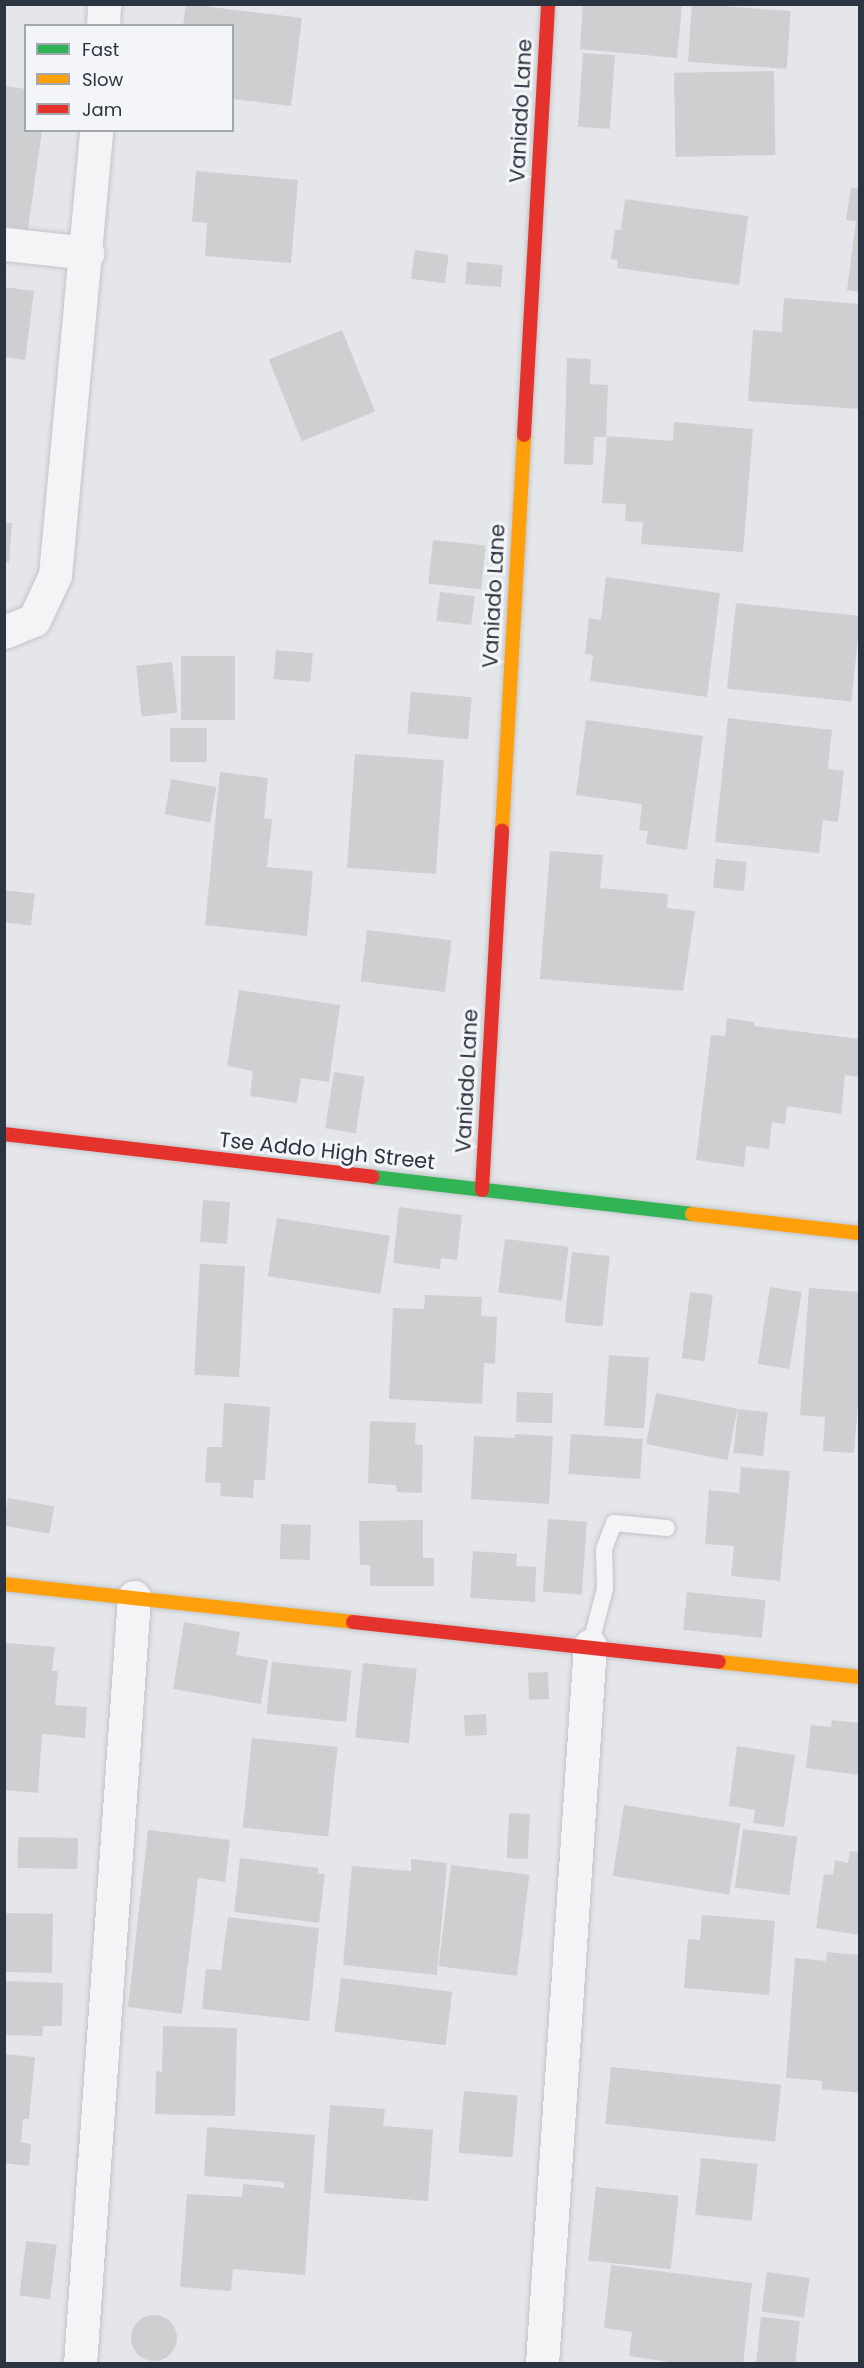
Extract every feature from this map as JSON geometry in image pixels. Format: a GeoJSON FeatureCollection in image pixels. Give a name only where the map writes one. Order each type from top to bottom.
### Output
{"type":"FeatureCollection","features":[{"type":"Feature","properties":{"kind":"street"},"geometry":{"type":"LineString","coordinates":[[103,24],[104,4]]}},
{"type":"Feature","properties":{"kind":"street","name":"Vaniado Lane"},"geometry":{"type":"LineString","coordinates":[[482,1190],[548,4]]}},
{"type":"Feature","properties":{"kind":"street"},"geometry":{"type":"LineString","coordinates":[[4,632],[34,620],[55,575],[88,253],[96,132]]}},
{"type":"Feature","properties":{"kind":"street"},"geometry":{"type":"LineString","coordinates":[[4,244],[88,253]]}},
{"type":"Feature","properties":{"kind":"street","name":"Tse Addo High Street"},"geometry":{"type":"LineString","coordinates":[[4,1134],[860,1233]]}},
{"type":"Feature","properties":{"kind":"street"},"geometry":{"type":"LineString","coordinates":[[4,1584],[860,1677]]}},
{"type":"Feature","properties":{"kind":"street"},"geometry":{"type":"LineString","coordinates":[[80,2364],[134,1597]]}},
{"type":"Feature","properties":{"kind":"street"},"geometry":{"type":"LineString","coordinates":[[542,2364],[590,1646]]}},
{"type":"Feature","properties":{"kind":"lane"},"geometry":{"type":"LineString","coordinates":[[590,1646],[605,1589],[604,1549],[614,1523],[667,1528]]}},
{"type":"Feature","properties":{"kind":"building"},"geometry":{"type":"Polygon","coordinates":[[[186,4],[302,18],[291,106],[234,99],[234,24],[183,24],[186,4]]]}},
{"type":"Feature","properties":{"kind":"building"},"geometry":{"type":"Polygon","coordinates":[[[583,4],[682,5],[677,58],[580,49],[583,4]]]}},
{"type":"Feature","properties":{"kind":"building"},"geometry":{"type":"Polygon","coordinates":[[[692,4],[791,11],[787,69],[688,62],[692,4]]]}},
{"type":"Feature","properties":{"kind":"building"},"geometry":{"type":"Polygon","coordinates":[[[583,53],[615,55],[610,129],[578,127],[583,53]]]}},
{"type":"Feature","properties":{"kind":"building"},"geometry":{"type":"Polygon","coordinates":[[[774,71],[775,155],[675,157],[674,73],[774,71]]]}},
{"type":"Feature","properties":{"kind":"building"},"geometry":{"type":"Polygon","coordinates":[[[4,86],[24,89],[24,132],[42,132],[28,229],[4,226],[4,86]]]}},
{"type":"Feature","properties":{"kind":"building"},"geometry":{"type":"Polygon","coordinates":[[[196,171],[298,180],[291,263],[205,256],[207,223],[192,222],[196,171]]]}},
{"type":"Feature","properties":{"kind":"building"},"geometry":{"type":"Polygon","coordinates":[[[851,188],[860,189],[860,292],[847,290],[856,221],[846,220],[851,188]]]}},
{"type":"Feature","properties":{"kind":"building"},"geometry":{"type":"Polygon","coordinates":[[[625,199],[748,216],[739,285],[617,268],[618,260],[611,259],[615,230],[621,230],[625,199]]]}},
{"type":"Feature","properties":{"kind":"building"},"geometry":{"type":"Polygon","coordinates":[[[415,250],[449,255],[445,283],[411,279],[415,250]]]}},
{"type":"Feature","properties":{"kind":"building"},"geometry":{"type":"Polygon","coordinates":[[[467,262],[503,265],[501,287],[465,284],[467,262]]]}},
{"type":"Feature","properties":{"kind":"building"},"geometry":{"type":"Polygon","coordinates":[[[4,287],[34,291],[25,360],[4,357],[4,287]]]}},
{"type":"Feature","properties":{"kind":"building"},"geometry":{"type":"Polygon","coordinates":[[[784,298],[860,304],[860,409],[748,401],[753,330],[782,332],[784,298]]]}},
{"type":"Feature","properties":{"kind":"building"},"geometry":{"type":"Polygon","coordinates":[[[342,330],[375,412],[302,441],[269,360],[342,330]]]}},
{"type":"Feature","properties":{"kind":"building"},"geometry":{"type":"Polygon","coordinates":[[[567,358],[591,359],[590,384],[608,385],[606,437],[594,437],[593,465],[564,464],[567,358]]]}},
{"type":"Feature","properties":{"kind":"building"},"geometry":{"type":"Polygon","coordinates":[[[674,422],[753,429],[743,552],[641,544],[643,522],[625,521],[626,504],[602,503],[607,436],[673,441],[674,422]]]}},
{"type":"Feature","properties":{"kind":"building"},"geometry":{"type":"Polygon","coordinates":[[[4,523],[12,523],[9,563],[4,562],[4,523]]]}},
{"type":"Feature","properties":{"kind":"building"},"geometry":{"type":"Polygon","coordinates":[[[433,540],[486,546],[481,589],[428,584],[433,540]]]}},
{"type":"Feature","properties":{"kind":"building"},"geometry":{"type":"Polygon","coordinates":[[[606,577],[720,593],[707,697],[590,681],[593,655],[585,654],[589,618],[601,620],[606,577]]]}},
{"type":"Feature","properties":{"kind":"building"},"geometry":{"type":"Polygon","coordinates":[[[440,592],[475,596],[471,625],[436,621],[440,592]]]}},
{"type":"Feature","properties":{"kind":"building"},"geometry":{"type":"Polygon","coordinates":[[[736,603],[860,616],[851,702],[727,689],[736,603]]]}},
{"type":"Feature","properties":{"kind":"building"},"geometry":{"type":"Polygon","coordinates":[[[276,650],[313,653],[310,682],[273,679],[276,650]]]}},
{"type":"Feature","properties":{"kind":"building"},"geometry":{"type":"Polygon","coordinates":[[[181,656],[235,656],[235,720],[181,720],[181,656]]]}},
{"type":"Feature","properties":{"kind":"building"},"geometry":{"type":"Polygon","coordinates":[[[172,662],[177,713],[142,716],[136,666],[172,662]]]}},
{"type":"Feature","properties":{"kind":"building"},"geometry":{"type":"Polygon","coordinates":[[[411,692],[472,697],[468,739],[407,734],[411,692]]]}},
{"type":"Feature","properties":{"kind":"building"},"geometry":{"type":"Polygon","coordinates":[[[728,718],[832,730],[828,769],[844,771],[838,822],[823,820],[819,853],[715,842],[728,718]]]}},
{"type":"Feature","properties":{"kind":"building"},"geometry":{"type":"Polygon","coordinates":[[[586,720],[703,736],[687,850],[646,844],[648,831],[639,830],[642,804],[576,795],[586,720]]]}},
{"type":"Feature","properties":{"kind":"building"},"geometry":{"type":"Polygon","coordinates":[[[170,728],[207,728],[207,762],[170,762],[170,728]]]}},
{"type":"Feature","properties":{"kind":"building"},"geometry":{"type":"Polygon","coordinates":[[[355,754],[444,760],[436,874],[347,868],[355,754]]]}},
{"type":"Feature","properties":{"kind":"building"},"geometry":{"type":"Polygon","coordinates":[[[220,772],[268,778],[264,818],[272,819],[267,867],[313,871],[307,936],[205,925],[220,772]]]}},
{"type":"Feature","properties":{"kind":"building"},"geometry":{"type":"Polygon","coordinates":[[[171,779],[216,787],[210,822],[165,814],[171,779]]]}},
{"type":"Feature","properties":{"kind":"building"},"geometry":{"type":"Polygon","coordinates":[[[550,851],[603,855],[600,888],[668,894],[667,908],[695,911],[683,991],[540,979],[550,851]]]}},
{"type":"Feature","properties":{"kind":"building"},"geometry":{"type":"Polygon","coordinates":[[[716,859],[747,862],[744,891],[713,888],[716,859]]]}},
{"type":"Feature","properties":{"kind":"building"},"geometry":{"type":"Polygon","coordinates":[[[4,890],[35,894],[31,926],[4,922],[4,890]]]}},
{"type":"Feature","properties":{"kind":"building"},"geometry":{"type":"Polygon","coordinates":[[[367,930],[451,940],[445,992],[361,982],[367,930]]]}},
{"type":"Feature","properties":{"kind":"building"},"geometry":{"type":"Polygon","coordinates":[[[239,990],[340,1005],[329,1082],[301,1078],[297,1103],[250,1096],[253,1071],[227,1066],[239,990]]]}},
{"type":"Feature","properties":{"kind":"building"},"geometry":{"type":"Polygon","coordinates":[[[727,1018],[754,1022],[754,1026],[860,1039],[860,1077],[845,1075],[841,1114],[787,1106],[785,1124],[772,1122],[769,1149],[746,1146],[744,1167],[696,1160],[711,1035],[725,1036],[727,1018]]]}},
{"type":"Feature","properties":{"kind":"building"},"geometry":{"type":"Polygon","coordinates":[[[334,1072],[365,1077],[356,1133],[325,1128],[334,1072]]]}},
{"type":"Feature","properties":{"kind":"building"},"geometry":{"type":"Polygon","coordinates":[[[203,1200],[230,1202],[227,1244],[200,1242],[203,1200]]]}},
{"type":"Feature","properties":{"kind":"building"},"geometry":{"type":"Polygon","coordinates":[[[399,1207],[462,1215],[457,1260],[441,1258],[440,1269],[393,1263],[399,1207]]]}},
{"type":"Feature","properties":{"kind":"building"},"geometry":{"type":"Polygon","coordinates":[[[277,1218],[390,1236],[380,1294],[268,1276],[277,1218]]]}},
{"type":"Feature","properties":{"kind":"building"},"geometry":{"type":"Polygon","coordinates":[[[505,1239],[569,1247],[562,1300],[498,1293],[505,1239]]]}},
{"type":"Feature","properties":{"kind":"building"},"geometry":{"type":"Polygon","coordinates":[[[572,1252],[610,1256],[602,1327],[565,1323],[572,1252]]]}},
{"type":"Feature","properties":{"kind":"building"},"geometry":{"type":"Polygon","coordinates":[[[200,1264],[245,1266],[239,1377],[194,1375],[200,1264]]]}},
{"type":"Feature","properties":{"kind":"building"},"geometry":{"type":"Polygon","coordinates":[[[770,1287],[802,1292],[789,1369],[758,1364],[770,1287]]]}},
{"type":"Feature","properties":{"kind":"building"},"geometry":{"type":"Polygon","coordinates":[[[809,1288],[860,1292],[860,1379],[854,1453],[823,1451],[825,1417],[800,1415],[809,1288]]]}},
{"type":"Feature","properties":{"kind":"building"},"geometry":{"type":"Polygon","coordinates":[[[690,1292],[713,1295],[705,1361],[682,1359],[690,1292]]]}},
{"type":"Feature","properties":{"kind":"building"},"geometry":{"type":"Polygon","coordinates":[[[425,1295],[482,1297],[481,1316],[497,1317],[495,1364],[484,1363],[482,1404],[389,1399],[393,1308],[424,1309],[425,1295]]]}},
{"type":"Feature","properties":{"kind":"building"},"geometry":{"type":"Polygon","coordinates":[[[609,1355],[649,1358],[644,1429],[604,1426],[609,1355]]]}},
{"type":"Feature","properties":{"kind":"building"},"geometry":{"type":"Polygon","coordinates":[[[517,1392],[553,1393],[552,1423],[516,1422],[517,1392]]]}},
{"type":"Feature","properties":{"kind":"building"},"geometry":{"type":"Polygon","coordinates":[[[656,1393],[737,1409],[728,1460],[646,1444],[656,1393]]]}},
{"type":"Feature","properties":{"kind":"building"},"geometry":{"type":"Polygon","coordinates":[[[224,1403],[270,1407],[265,1480],[254,1480],[253,1498],[220,1496],[221,1483],[205,1482],[207,1447],[222,1447],[224,1403]]]}},
{"type":"Feature","properties":{"kind":"building"},"geometry":{"type":"Polygon","coordinates":[[[738,1409],[768,1412],[763,1456],[733,1453],[738,1409]]]}},
{"type":"Feature","properties":{"kind":"building"},"geometry":{"type":"Polygon","coordinates":[[[370,1421],[416,1423],[415,1444],[423,1445],[422,1493],[397,1492],[396,1485],[368,1483],[370,1421]]]}},
{"type":"Feature","properties":{"kind":"building"},"geometry":{"type":"Polygon","coordinates":[[[515,1434],[553,1436],[549,1504],[471,1499],[474,1436],[515,1438],[515,1434]]]}},
{"type":"Feature","properties":{"kind":"building"},"geometry":{"type":"Polygon","coordinates":[[[571,1434],[643,1439],[640,1479],[568,1474],[571,1434]]]}},
{"type":"Feature","properties":{"kind":"building"},"geometry":{"type":"Polygon","coordinates":[[[741,1467],[790,1471],[780,1581],[731,1576],[734,1546],[705,1544],[709,1490],[739,1493],[741,1467]]]}},
{"type":"Feature","properties":{"kind":"building"},"geometry":{"type":"Polygon","coordinates":[[[8,1498],[54,1506],[49,1534],[4,1526],[8,1498]]]}},
{"type":"Feature","properties":{"kind":"building"},"geometry":{"type":"Polygon","coordinates":[[[548,1519],[587,1522],[582,1595],[543,1592],[548,1519]]]}},
{"type":"Feature","properties":{"kind":"building"},"geometry":{"type":"Polygon","coordinates":[[[423,1520],[423,1558],[434,1558],[434,1586],[370,1586],[370,1565],[360,1565],[359,1521],[423,1520]]]}},
{"type":"Feature","properties":{"kind":"building"},"geometry":{"type":"Polygon","coordinates":[[[281,1524],[311,1525],[310,1560],[280,1559],[281,1524]]]}},
{"type":"Feature","properties":{"kind":"building"},"geometry":{"type":"Polygon","coordinates":[[[473,1551],[517,1554],[516,1566],[536,1567],[535,1602],[470,1598],[473,1551]]]}},
{"type":"Feature","properties":{"kind":"building"},"geometry":{"type":"Polygon","coordinates":[[[687,1592],[766,1600],[762,1638],[683,1630],[687,1592]]]}},
{"type":"Feature","properties":{"kind":"building"},"geometry":{"type":"Polygon","coordinates":[[[184,1622],[240,1632],[236,1655],[268,1660],[261,1704],[173,1689],[184,1622]]]}},
{"type":"Feature","properties":{"kind":"building"},"geometry":{"type":"Polygon","coordinates":[[[4,1643],[55,1647],[52,1671],[58,1671],[55,1705],[87,1707],[85,1738],[42,1734],[38,1793],[4,1790],[4,1643]]]}},
{"type":"Feature","properties":{"kind":"building"},"geometry":{"type":"Polygon","coordinates":[[[272,1662],[352,1670],[346,1722],[267,1714],[272,1662]]]}},
{"type":"Feature","properties":{"kind":"building"},"geometry":{"type":"Polygon","coordinates":[[[363,1663],[417,1669],[409,1743],[355,1738],[363,1663]]]}},
{"type":"Feature","properties":{"kind":"building"},"geometry":{"type":"Polygon","coordinates":[[[548,1672],[549,1699],[529,1700],[528,1673],[548,1672]]]}},
{"type":"Feature","properties":{"kind":"building"},"geometry":{"type":"Polygon","coordinates":[[[486,1714],[487,1735],[465,1736],[464,1715],[486,1714]]]}},
{"type":"Feature","properties":{"kind":"building"},"geometry":{"type":"Polygon","coordinates":[[[832,1720],[860,1723],[860,1775],[806,1768],[811,1725],[831,1727],[832,1720]]]}},
{"type":"Feature","properties":{"kind":"building"},"geometry":{"type":"Polygon","coordinates":[[[252,1738],[338,1747],[328,1836],[243,1828],[252,1738]]]}},
{"type":"Feature","properties":{"kind":"building"},"geometry":{"type":"Polygon","coordinates":[[[737,1746],[795,1755],[784,1827],[753,1823],[755,1810],[729,1806],[737,1746]]]}},
{"type":"Feature","properties":{"kind":"building"},"geometry":{"type":"Polygon","coordinates":[[[624,1805],[741,1823],[729,1895],[613,1876],[624,1805]]]}},
{"type":"Feature","properties":{"kind":"building"},"geometry":{"type":"Polygon","coordinates":[[[509,1813],[530,1814],[528,1859],[507,1858],[509,1813]]]}},
{"type":"Feature","properties":{"kind":"building"},"geometry":{"type":"Polygon","coordinates":[[[743,1829],[797,1837],[789,1895],[735,1887],[743,1829]]]}},
{"type":"Feature","properties":{"kind":"building"},"geometry":{"type":"Polygon","coordinates":[[[148,1830],[230,1840],[225,1882],[198,1878],[182,2014],[128,2007],[148,1830]]]}},
{"type":"Feature","properties":{"kind":"building"},"geometry":{"type":"Polygon","coordinates":[[[18,1837],[78,1838],[77,1869],[17,1868],[18,1837]]]}},
{"type":"Feature","properties":{"kind":"building"},"geometry":{"type":"Polygon","coordinates":[[[850,1851],[860,1852],[860,1935],[816,1928],[824,1874],[833,1875],[835,1860],[848,1863],[850,1851]]]}},
{"type":"Feature","properties":{"kind":"building"},"geometry":{"type":"Polygon","coordinates":[[[240,1858],[318,1868],[318,1873],[325,1874],[319,1923],[234,1912],[240,1858]]]}},
{"type":"Feature","properties":{"kind":"building"},"geometry":{"type":"Polygon","coordinates":[[[411,1859],[447,1863],[437,1975],[343,1965],[352,1866],[411,1871],[411,1859]]]}},
{"type":"Feature","properties":{"kind":"building"},"geometry":{"type":"Polygon","coordinates":[[[451,1865],[529,1875],[517,1976],[439,1966],[451,1865]]]}},
{"type":"Feature","properties":{"kind":"building"},"geometry":{"type":"Polygon","coordinates":[[[4,1913],[53,1914],[52,1973],[4,1972],[4,1913]]]}},
{"type":"Feature","properties":{"kind":"building"},"geometry":{"type":"Polygon","coordinates":[[[702,1915],[775,1921],[769,1995],[684,1988],[688,1939],[700,1940],[702,1915]]]}},
{"type":"Feature","properties":{"kind":"building"},"geometry":{"type":"Polygon","coordinates":[[[228,1917],[319,1928],[309,2021],[202,2009],[206,1969],[221,1970],[228,1917]]]}},
{"type":"Feature","properties":{"kind":"building"},"geometry":{"type":"Polygon","coordinates":[[[827,1952],[860,1955],[860,2093],[822,2089],[822,2081],[786,2078],[795,1958],[826,1961],[827,1952]]]}},
{"type":"Feature","properties":{"kind":"building"},"geometry":{"type":"Polygon","coordinates":[[[341,1978],[452,1992],[446,2045],[334,2032],[341,1978]]]}},
{"type":"Feature","properties":{"kind":"building"},"geometry":{"type":"Polygon","coordinates":[[[4,1981],[63,1983],[62,2026],[43,2026],[42,2036],[4,2035],[4,1981]]]}},
{"type":"Feature","properties":{"kind":"building"},"geometry":{"type":"Polygon","coordinates":[[[163,2026],[237,2028],[235,2116],[155,2114],[156,2071],[162,2072],[163,2026]]]}},
{"type":"Feature","properties":{"kind":"building"},"geometry":{"type":"Polygon","coordinates":[[[4,2054],[35,2057],[29,2119],[23,2119],[21,2142],[31,2144],[29,2166],[4,2163],[4,2054]]]}},
{"type":"Feature","properties":{"kind":"building"},"geometry":{"type":"Polygon","coordinates":[[[611,2067],[781,2085],[775,2142],[605,2124],[611,2067]]]}},
{"type":"Feature","properties":{"kind":"building"},"geometry":{"type":"Polygon","coordinates":[[[464,2091],[518,2096],[512,2157],[459,2153],[464,2091]]]}},
{"type":"Feature","properties":{"kind":"building"},"geometry":{"type":"Polygon","coordinates":[[[330,2105],[385,2109],[383,2126],[433,2130],[428,2201],[324,2193],[330,2105]]]}},
{"type":"Feature","properties":{"kind":"building"},"geometry":{"type":"Polygon","coordinates":[[[207,2127],[315,2135],[305,2275],[233,2269],[231,2291],[180,2287],[187,2194],[242,2197],[243,2184],[284,2188],[284,2182],[204,2176],[207,2127]]]}},
{"type":"Feature","properties":{"kind":"building"},"geometry":{"type":"Polygon","coordinates":[[[701,2158],[758,2164],[752,2221],[695,2215],[701,2158]]]}},
{"type":"Feature","properties":{"kind":"building"},"geometry":{"type":"Polygon","coordinates":[[[596,2187],[679,2196],[671,2269],[588,2261],[596,2187]]]}},
{"type":"Feature","properties":{"kind":"building"},"geometry":{"type":"Polygon","coordinates":[[[26,2241],[57,2245],[50,2299],[19,2296],[26,2241]]]}},
{"type":"Feature","properties":{"kind":"building"},"geometry":{"type":"Polygon","coordinates":[[[611,2265],[752,2283],[743,2364],[683,2364],[629,2356],[632,2332],[604,2328],[611,2265]]]}},
{"type":"Feature","properties":{"kind":"building"},"geometry":{"type":"Polygon","coordinates":[[[767,2272],[810,2278],[804,2318],[761,2312],[767,2272]]]}},
{"type":"Feature","properties":{"kind":"building"},"geometry":{"type":"Polygon","coordinates":[[[154,2315],[163,2316],[170,2322],[176,2329],[176,2347],[170,2354],[163,2360],[154,2361],[145,2360],[138,2354],[132,2347],[131,2338],[132,2329],[138,2322],[145,2316],[154,2315]]]}},
{"type":"Feature","properties":{"kind":"building"},"geometry":{"type":"Polygon","coordinates":[[[761,2317],[800,2321],[795,2364],[756,2364],[761,2317]]]}},
{"type":"Feature","properties":{"kind":"traffic: fast"},"geometry":{"type":"LineString","coordinates":[[373,1177],[692,1214]]}},
{"type":"Feature","properties":{"kind":"traffic: slow"},"geometry":{"type":"LineString","coordinates":[[502,831],[524,435]]}},
{"type":"Feature","properties":{"kind":"traffic: slow"},"geometry":{"type":"LineString","coordinates":[[692,1214],[860,1233]]}},
{"type":"Feature","properties":{"kind":"traffic: slow"},"geometry":{"type":"LineString","coordinates":[[4,1584],[353,1622]]}},
{"type":"Feature","properties":{"kind":"traffic: slow"},"geometry":{"type":"LineString","coordinates":[[719,1662],[860,1677]]}},
{"type":"Feature","properties":{"kind":"traffic: jam"},"geometry":{"type":"LineString","coordinates":[[524,435],[548,4]]}},
{"type":"Feature","properties":{"kind":"traffic: jam"},"geometry":{"type":"LineString","coordinates":[[482,1190],[502,831]]}},
{"type":"Feature","properties":{"kind":"traffic: jam"},"geometry":{"type":"LineString","coordinates":[[4,1134],[373,1177]]}},
{"type":"Feature","properties":{"kind":"traffic: jam"},"geometry":{"type":"LineString","coordinates":[[353,1622],[719,1662]]}}]}
